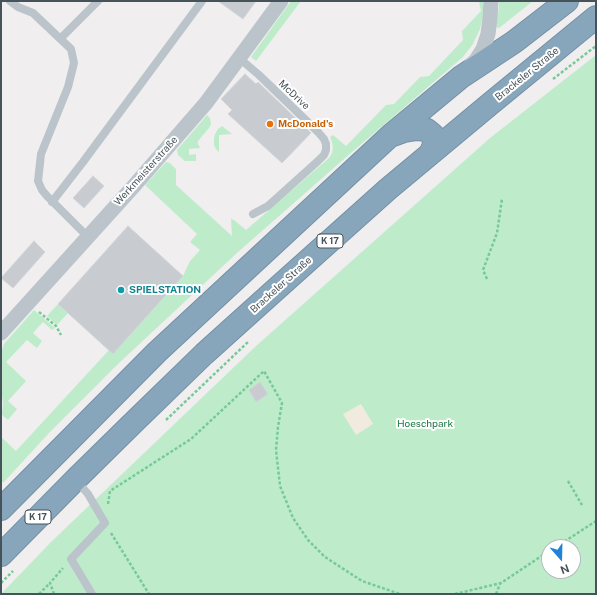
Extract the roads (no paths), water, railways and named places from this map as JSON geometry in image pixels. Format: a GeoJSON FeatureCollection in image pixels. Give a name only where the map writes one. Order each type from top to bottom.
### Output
{"type":"FeatureCollection","features":[{"type":"Feature","properties":{"kind":"highway"},"geometry":{"type":"LineString","coordinates":[[1,509],[157,352],[390,135],[461,77],[514,42],[567,1]]}},
{"type":"Feature","properties":{"kind":"highway","name":"Brackeler Straße"},"geometry":{"type":"LineString","coordinates":[[9,561],[76,479],[204,354],[388,189],[596,17]]}},
{"type":"Feature","properties":{"kind":"highway"},"geometry":{"type":"LineString","coordinates":[[390,135],[404,131],[427,130],[433,136],[434,145],[430,154]]}},
{"type":"Feature","properties":{"kind":"street","name":"Werkmeisterstraße"},"geometry":{"type":"LineString","coordinates":[[1,333],[206,103],[281,1]]}},
{"type":"Feature","properties":{"kind":"street"},"geometry":{"type":"LineString","coordinates":[[461,77],[476,60],[483,49],[488,34],[491,1]]}},
{"type":"Feature","properties":{"kind":"lane"},"geometry":{"type":"LineString","coordinates":[[10,1],[18,7],[33,13],[71,49],[74,63],[68,87],[41,154],[38,181],[42,190],[52,202],[88,237]]}},
{"type":"Feature","properties":{"kind":"lane"},"geometry":{"type":"LineString","coordinates":[[60,38],[98,1]]}},
{"type":"Feature","properties":{"kind":"lane"},"geometry":{"type":"LineString","coordinates":[[52,202],[202,1]]}},
{"type":"Feature","properties":{"kind":"lane","name":"McDrive"},"geometry":{"type":"LineString","coordinates":[[239,58],[259,75],[318,132],[324,138],[326,144],[324,155],[318,161],[268,206],[253,214]]}},
{"type":"Feature","properties":{"kind":"lane"},"geometry":{"type":"LineString","coordinates":[[76,479],[88,494],[105,522],[71,559],[92,594]]}},
{"type":"Feature","properties":{"kind":"place","name":"McDonald's"},"geometry":{"type":"Point","coordinates":[270,124]}},
{"type":"Feature","properties":{"kind":"place","name":"SPIELSTATION"},"geometry":{"type":"Point","coordinates":[121,290]}},
{"type":"Feature","properties":{"kind":"park label","name":"Hoeschpark"},"geometry":{"type":"Point","coordinates":[425,424]}}]}
